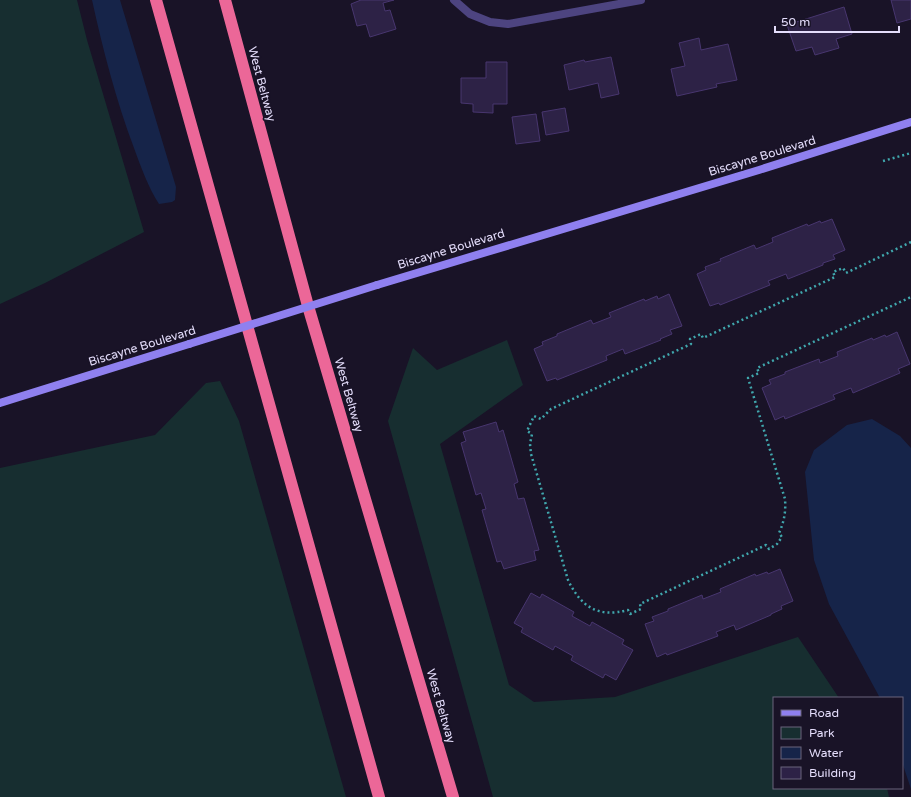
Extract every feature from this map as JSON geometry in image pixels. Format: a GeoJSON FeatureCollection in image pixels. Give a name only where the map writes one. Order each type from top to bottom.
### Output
{"type":"FeatureCollection","features":[{"type":"Feature","properties":{"kind":"highway"},"geometry":{"type":"LineString","coordinates":[[156,0],[379,797]]}},
{"type":"Feature","properties":{"kind":"highway","name":"West Beltway"},"geometry":{"type":"LineString","coordinates":[[225,0],[308,306],[453,797]]}},
{"type":"Feature","properties":{"kind":"street"},"geometry":{"type":"LineString","coordinates":[[454,0],[470,14],[490,22],[508,24],[641,0]]}},
{"type":"Feature","properties":{"kind":"street","name":"Biscayne Boulevard"},"geometry":{"type":"LineString","coordinates":[[0,403],[377,285],[759,170],[911,122]]}},
{"type":"Feature","properties":{"kind":"path"},"geometry":{"type":"LineString","coordinates":[[883,161],[911,153]]}},
{"type":"Feature","properties":{"kind":"path"},"geometry":{"type":"LineString","coordinates":[[911,242],[846,272],[843,268],[833,272],[835,277],[703,338],[700,334],[690,339],[691,344],[551,409],[541,419],[534,416],[526,431],[532,434],[530,444],[531,454],[568,580],[574,594],[584,603],[598,611],[617,613],[628,610],[630,614],[641,609],[640,604],[766,545],[769,550],[777,544],[782,537],[778,533],[784,523],[786,509],[785,499],[748,378],[759,374],[757,368],[911,297]]}},
{"type":"Feature","properties":{"kind":"green space"},"geometry":{"type":"Polygon","coordinates":[[[0,0],[77,0],[87,40],[144,232],[45,283],[0,304],[0,0]]]}},
{"type":"Feature","properties":{"kind":"green space"},"geometry":{"type":"Polygon","coordinates":[[[507,340],[523,385],[440,444],[509,685],[534,702],[615,697],[798,637],[838,697],[773,697],[773,789],[887,789],[889,797],[493,797],[388,421],[413,348],[437,370],[507,340]]]}},
{"type":"Feature","properties":{"kind":"green space"},"geometry":{"type":"Polygon","coordinates":[[[220,381],[239,421],[346,797],[0,797],[0,468],[155,435],[206,383],[220,381]]]}},
{"type":"Feature","properties":{"kind":"water"},"geometry":{"type":"Polygon","coordinates":[[[92,0],[120,0],[176,187],[175,200],[172,202],[159,204],[151,191],[142,170],[127,130],[105,56],[92,0]]]}},
{"type":"Feature","properties":{"kind":"water"},"geometry":{"type":"Polygon","coordinates":[[[872,419],[900,436],[911,448],[911,789],[903,765],[903,697],[879,697],[829,604],[814,560],[805,472],[814,450],[847,425],[872,419]]]}},
{"type":"Feature","properties":{"kind":"building"},"geometry":{"type":"Polygon","coordinates":[[[361,0],[394,0],[383,3],[385,11],[390,10],[396,29],[370,37],[366,24],[357,26],[351,4],[361,0]]]}},
{"type":"Feature","properties":{"kind":"building"},"geometry":{"type":"Polygon","coordinates":[[[891,0],[911,0],[911,19],[897,23],[891,0]]]}},
{"type":"Feature","properties":{"kind":"building"},"geometry":{"type":"Polygon","coordinates":[[[844,7],[852,34],[836,39],[839,48],[815,55],[812,47],[796,51],[787,25],[844,7]]]}},
{"type":"Feature","properties":{"kind":"building"},"geometry":{"type":"Polygon","coordinates":[[[699,38],[701,50],[728,44],[737,80],[716,84],[717,87],[677,96],[671,69],[685,66],[679,43],[699,38]]]}},
{"type":"Feature","properties":{"kind":"building"},"geometry":{"type":"Polygon","coordinates":[[[611,57],[619,94],[601,98],[598,83],[569,90],[564,65],[584,60],[585,62],[611,57]]]}},
{"type":"Feature","properties":{"kind":"building"},"geometry":{"type":"Polygon","coordinates":[[[486,62],[507,62],[507,104],[493,104],[493,113],[473,112],[473,104],[461,103],[461,78],[486,78],[486,62]]]}},
{"type":"Feature","properties":{"kind":"building"},"geometry":{"type":"Polygon","coordinates":[[[565,108],[569,131],[546,135],[542,112],[565,108]]]}},
{"type":"Feature","properties":{"kind":"building"},"geometry":{"type":"Polygon","coordinates":[[[536,114],[540,141],[516,144],[512,117],[536,114]]]}},
{"type":"Feature","properties":{"kind":"building"},"geometry":{"type":"Polygon","coordinates":[[[832,219],[845,250],[833,255],[835,259],[788,279],[786,274],[768,281],[770,285],[720,305],[719,303],[710,306],[697,274],[706,270],[705,267],[754,245],[756,249],[773,242],[772,238],[807,224],[808,226],[820,221],[821,223],[832,219]]]}},
{"type":"Feature","properties":{"kind":"building"},"geometry":{"type":"Polygon","coordinates":[[[669,294],[682,326],[670,330],[672,334],[660,339],[661,340],[625,354],[623,349],[606,356],[607,360],[557,380],[556,378],[547,381],[534,349],[543,345],[542,342],[591,320],[593,324],[611,317],[609,313],[644,299],[645,301],[657,296],[658,299],[669,294]]]}},
{"type":"Feature","properties":{"kind":"building"},"geometry":{"type":"Polygon","coordinates":[[[897,332],[910,364],[898,369],[900,373],[853,393],[851,388],[833,395],[835,399],[785,419],[784,416],[775,420],[762,388],[771,384],[769,380],[819,359],[820,363],[838,356],[837,352],[872,338],[873,340],[885,335],[886,337],[897,332]]]}},
{"type":"Feature","properties":{"kind":"building"},"geometry":{"type":"Polygon","coordinates":[[[496,422],[499,432],[503,430],[518,482],[514,484],[518,499],[524,498],[539,550],[534,551],[536,560],[504,569],[501,561],[497,562],[482,510],[486,509],[481,493],[476,495],[461,443],[466,441],[463,432],[496,422]]]}},
{"type":"Feature","properties":{"kind":"building"},"geometry":{"type":"Polygon","coordinates":[[[780,569],[793,601],[781,606],[782,609],[736,630],[734,625],[716,632],[718,636],[667,655],[666,653],[657,657],[645,624],[654,621],[652,617],[702,595],[703,599],[721,592],[720,589],[755,574],[756,576],[767,572],[768,574],[780,569]]]}},
{"type":"Feature","properties":{"kind":"building"},"geometry":{"type":"Polygon","coordinates":[[[531,593],[540,598],[542,594],[574,612],[572,616],[590,626],[592,622],[624,640],[622,644],[633,650],[616,680],[605,674],[603,678],[571,660],[573,656],[555,646],[553,650],[521,632],[523,628],[514,623],[531,593]]]}}]}
